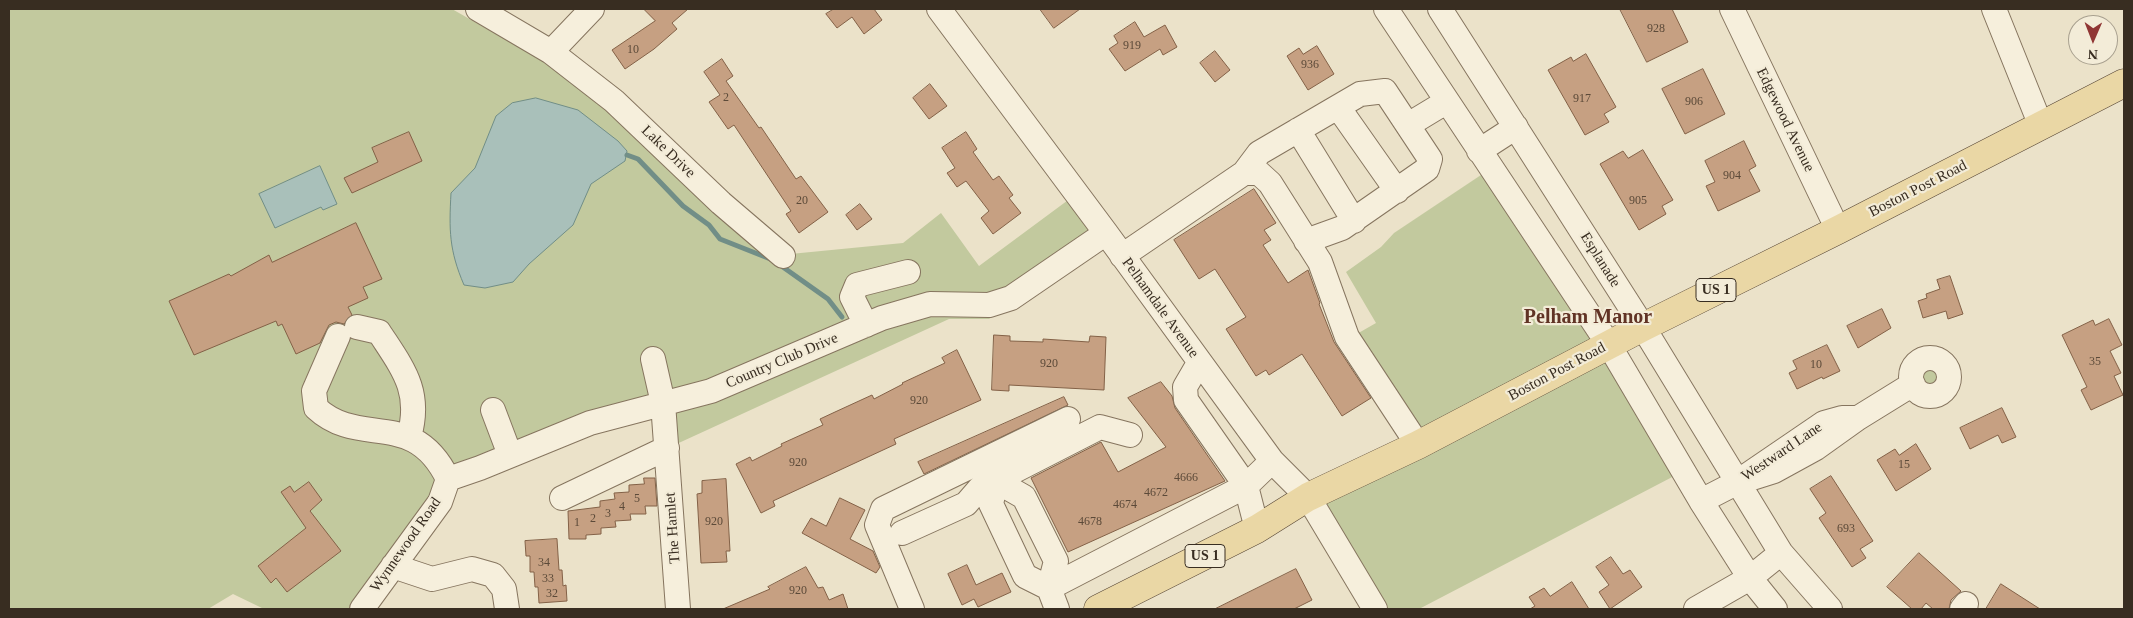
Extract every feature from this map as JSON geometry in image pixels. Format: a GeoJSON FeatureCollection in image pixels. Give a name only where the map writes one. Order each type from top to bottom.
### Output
{"type":"FeatureCollection","features":[{"type":"Feature","properties":{"kind":"main road","name":"Boston Post Road"},"geometry":{"type":"LineString","coordinates":[[1098,609],[1257,529],[1308,497],[1418,445],[1642,327],[1838,230],[2124,83]]}},
{"type":"Feature","properties":{"kind":"street","name":"Lake Drive"},"geometry":{"type":"LineString","coordinates":[[478,9],[551,52],[614,101],[721,202],[783,256]]}},
{"type":"Feature","properties":{"kind":"street"},"geometry":{"type":"LineString","coordinates":[[551,52],[592,9]]}},
{"type":"Feature","properties":{"kind":"street","name":"Pelhamdale Avenue"},"geometry":{"type":"LineString","coordinates":[[939,9],[1106,233],[1272,462],[1308,497],[1375,609]]}},
{"type":"Feature","properties":{"kind":"street"},"geometry":{"type":"LineString","coordinates":[[1386,9],[1609,345],[1701,501],[1750,578],[1775,609]]}},
{"type":"Feature","properties":{"kind":"street","name":"Esplanade"},"geometry":{"type":"LineString","coordinates":[[1440,9],[1642,327],[1736,483],[1781,553],[1830,609]]}},
{"type":"Feature","properties":{"kind":"street","name":"Edgewood Avenue"},"geometry":{"type":"LineString","coordinates":[[1732,9],[1838,230]]}},
{"type":"Feature","properties":{"kind":"street"},"geometry":{"type":"LineString","coordinates":[[1994,9],[2041,126]]}},
{"type":"Feature","properties":{"kind":"street"},"geometry":{"type":"LineString","coordinates":[[1122,256],[1244,173],[1259,153],[1360,94],[1385,92],[1430,159],[1427,169],[1354,221],[1342,228],[1306,241]]}},
{"type":"Feature","properties":{"kind":"street"},"geometry":{"type":"LineString","coordinates":[[1408,125],[1446,102]]}},
{"type":"Feature","properties":{"kind":"street"},"geometry":{"type":"LineString","coordinates":[[1338,107],[1397,191]]}},
{"type":"Feature","properties":{"kind":"street"},"geometry":{"type":"LineString","coordinates":[[1479,151],[1516,126]]}},
{"type":"Feature","properties":{"kind":"street"},"geometry":{"type":"LineString","coordinates":[[1298,130],[1354,221]]}},
{"type":"Feature","properties":{"kind":"street"},"geometry":{"type":"LineString","coordinates":[[1244,173],[1259,173],[1270,183],[1320,262],[1348,337],[1418,445]]}},
{"type":"Feature","properties":{"kind":"street","name":"Country Club Drive"},"geometry":{"type":"LineString","coordinates":[[448,479],[590,423],[711,391],[866,325],[930,304],[989,305],[1011,298],[1106,233]]}},
{"type":"Feature","properties":{"kind":"street"},"geometry":{"type":"LineString","coordinates":[[866,325],[852,297],[857,286],[908,272]]}},
{"type":"Feature","properties":{"kind":"street"},"geometry":{"type":"LineString","coordinates":[[409,437],[415,416],[408,377],[379,332],[348,332],[314,391],[316,408],[338,422],[409,437],[423,444],[438,460],[448,479]]}},
{"type":"Feature","properties":{"kind":"street","name":"The Hamlet"},"geometry":{"type":"LineString","coordinates":[[654,359],[663,403],[678,609]]}},
{"type":"Feature","properties":{"kind":"street"},"geometry":{"type":"LineString","coordinates":[[1199,363],[1185,387],[1186,400],[1246,486],[1257,529]]}},
{"type":"Feature","properties":{"kind":"street","name":"Westward Lane"},"geometry":{"type":"LineString","coordinates":[[1701,501],[1736,483],[1774,470],[1816,448],[1858,418],[1913,384]]}},
{"type":"Feature","properties":{"kind":"street"},"geometry":{"type":"LineString","coordinates":[[493,410],[510,455]]}},
{"type":"Feature","properties":{"kind":"street"},"geometry":{"type":"LineString","coordinates":[[912,609],[877,524],[883,508],[1068,419]]}},
{"type":"Feature","properties":{"kind":"street"},"geometry":{"type":"LineString","coordinates":[[902,533],[966,504],[979,489],[1100,427],[1130,435]]}},
{"type":"Feature","properties":{"kind":"street"},"geometry":{"type":"LineString","coordinates":[[562,498],[667,448]]}},
{"type":"Feature","properties":{"kind":"street"},"geometry":{"type":"LineString","coordinates":[[1053,598],[1246,486],[1272,462]]}},
{"type":"Feature","properties":{"kind":"street","name":"Wynnewood Road"},"geometry":{"type":"LineString","coordinates":[[362,609],[440,502],[448,479]]}},
{"type":"Feature","properties":{"kind":"street"},"geometry":{"type":"LineString","coordinates":[[996,480],[991,504],[1025,576],[1053,598]]}},
{"type":"Feature","properties":{"kind":"street"},"geometry":{"type":"LineString","coordinates":[[996,480],[1024,497],[1056,561],[1053,598]]}},
{"type":"Feature","properties":{"kind":"street"},"geometry":{"type":"LineString","coordinates":[[1696,609],[1750,578],[1781,553]]}},
{"type":"Feature","properties":{"kind":"street"},"geometry":{"type":"LineString","coordinates":[[393,566],[432,579],[472,569],[493,575],[504,588],[507,609]]}},
{"type":"Feature","properties":{"kind":"green space"},"geometry":{"type":"Polygon","coordinates":[[[9,9],[452,9],[543,61],[649,142],[770,256],[903,243],[941,213],[979,266],[1079,192],[1115,242],[989,319],[949,319],[670,447],[663,397],[443,481],[360,609],[264,609],[233,594],[208,609],[9,609],[9,9]]]}},
{"type":"Feature","properties":{"kind":"green space"},"geometry":{"type":"Polygon","coordinates":[[[1487,171],[1678,474],[1419,609],[1383,609],[1308,497],[1419,438],[1355,335],[1376,323],[1346,272],[1381,247],[1394,233],[1487,171]]]}},
{"type":"Feature","properties":{"kind":"green space"},"geometry":{"type":"Polygon","coordinates":[[[1931,362],[1942,366],[1946,377],[1942,388],[1931,392],[1920,388],[1916,377],[1920,366],[1931,362]]]}},
{"type":"Feature","properties":{"kind":"water"},"geometry":{"type":"Polygon","coordinates":[[[536,98],[578,110],[618,141],[627,151],[625,161],[591,184],[573,225],[529,264],[513,282],[485,288],[464,285],[455,261],[451,240],[451,193],[475,168],[496,116],[512,103],[536,98]]]}},
{"type":"Feature","properties":{"kind":"water"},"geometry":{"type":"Polygon","coordinates":[[[320,166],[337,204],[323,210],[321,207],[275,228],[259,194],[320,166]]]}},
{"type":"Feature","properties":{"kind":"building"},"geometry":{"type":"Polygon","coordinates":[[[644,9],[688,9],[672,23],[677,29],[654,49],[625,69],[612,50],[655,21],[644,9]]]}},
{"type":"Feature","properties":{"kind":"building"},"geometry":{"type":"Polygon","coordinates":[[[834,9],[874,9],[882,20],[864,34],[852,17],[837,28],[826,14],[834,9]]]}},
{"type":"Feature","properties":{"kind":"building"},"geometry":{"type":"Polygon","coordinates":[[[1040,9],[1080,9],[1054,28],[1040,9]]]}},
{"type":"Feature","properties":{"kind":"building"},"geometry":{"type":"Polygon","coordinates":[[[1620,9],[1672,9],[1688,42],[1647,62],[1620,9]]]}},
{"type":"Feature","properties":{"kind":"building"},"geometry":{"type":"Polygon","coordinates":[[[1135,22],[1144,37],[1165,25],[1177,47],[1163,55],[1160,49],[1125,71],[1109,49],[1118,43],[1114,36],[1135,22]]]}},
{"type":"Feature","properties":{"kind":"building"},"geometry":{"type":"Polygon","coordinates":[[[1317,46],[1334,74],[1308,90],[1287,56],[1299,48],[1303,54],[1317,46]]]}},
{"type":"Feature","properties":{"kind":"building"},"geometry":{"type":"Polygon","coordinates":[[[1215,51],[1230,70],[1215,82],[1200,63],[1215,51]]]}},
{"type":"Feature","properties":{"kind":"building"},"geometry":{"type":"Polygon","coordinates":[[[1586,54],[1616,107],[1604,114],[1609,122],[1585,135],[1548,70],[1571,57],[1573,61],[1586,54]]]}},
{"type":"Feature","properties":{"kind":"building"},"geometry":{"type":"Polygon","coordinates":[[[722,59],[733,76],[726,81],[759,128],[761,127],[796,179],[801,176],[828,212],[799,233],[786,214],[791,211],[734,125],[728,129],[709,102],[720,95],[704,72],[722,59]]]}},
{"type":"Feature","properties":{"kind":"building"},"geometry":{"type":"Polygon","coordinates":[[[1703,69],[1725,114],[1685,134],[1662,89],[1703,69]]]}},
{"type":"Feature","properties":{"kind":"building"},"geometry":{"type":"Polygon","coordinates":[[[930,84],[947,106],[929,119],[913,98],[930,84]]]}},
{"type":"Feature","properties":{"kind":"building"},"geometry":{"type":"Polygon","coordinates":[[[409,132],[422,161],[352,193],[344,178],[378,162],[372,148],[409,132]]]}},
{"type":"Feature","properties":{"kind":"building"},"geometry":{"type":"Polygon","coordinates":[[[966,132],[977,149],[973,152],[993,180],[999,176],[1013,195],[1009,198],[1021,213],[993,234],[981,218],[989,211],[966,181],[957,187],[947,173],[955,168],[942,148],[966,132]]]}},
{"type":"Feature","properties":{"kind":"building"},"geometry":{"type":"Polygon","coordinates":[[[1744,141],[1756,166],[1749,170],[1760,191],[1718,211],[1706,186],[1715,182],[1705,161],[1744,141]]]}},
{"type":"Feature","properties":{"kind":"building"},"geometry":{"type":"Polygon","coordinates":[[[1643,150],[1673,200],[1662,206],[1666,214],[1639,230],[1600,164],[1623,151],[1628,158],[1643,150]]]}},
{"type":"Feature","properties":{"kind":"building"},"geometry":{"type":"Polygon","coordinates":[[[1254,189],[1276,223],[1264,230],[1271,240],[1263,245],[1288,283],[1308,270],[1334,342],[1371,398],[1342,416],[1302,354],[1269,375],[1266,370],[1256,376],[1226,329],[1246,317],[1215,269],[1199,279],[1174,240],[1254,189]]]}},
{"type":"Feature","properties":{"kind":"building"},"geometry":{"type":"Polygon","coordinates":[[[860,204],[872,219],[857,230],[846,215],[860,204]]]}},
{"type":"Feature","properties":{"kind":"building"},"geometry":{"type":"Polygon","coordinates":[[[356,223],[382,279],[363,287],[368,298],[348,307],[352,315],[344,324],[336,322],[329,325],[320,343],[296,354],[282,324],[278,326],[276,321],[194,355],[169,301],[229,274],[231,276],[269,255],[272,262],[356,223]]]}},
{"type":"Feature","properties":{"kind":"building"},"geometry":{"type":"Polygon","coordinates":[[[1950,276],[1963,314],[1948,319],[1946,311],[1923,318],[1918,301],[1927,298],[1926,294],[1940,289],[1937,280],[1950,276]]]}},
{"type":"Feature","properties":{"kind":"building"},"geometry":{"type":"Polygon","coordinates":[[[1882,309],[1891,328],[1858,348],[1847,326],[1882,309]]]}},
{"type":"Feature","properties":{"kind":"building"},"geometry":{"type":"Polygon","coordinates":[[[2109,319],[2122,345],[2110,351],[2121,373],[2114,376],[2123,395],[2091,410],[2081,390],[2087,387],[2062,335],[2093,320],[2095,325],[2109,319]]]}},
{"type":"Feature","properties":{"kind":"building"},"geometry":{"type":"Polygon","coordinates":[[[994,335],[1010,336],[1010,341],[1043,342],[1043,339],[1089,342],[1090,336],[1106,337],[1104,390],[1009,385],[1009,391],[992,390],[994,335]]]}},
{"type":"Feature","properties":{"kind":"building"},"geometry":{"type":"Polygon","coordinates":[[[1827,345],[1840,371],[1797,389],[1789,373],[1797,369],[1793,361],[1827,345]]]}},
{"type":"Feature","properties":{"kind":"building"},"geometry":{"type":"Polygon","coordinates":[[[957,350],[981,400],[894,439],[896,444],[773,501],[775,506],[761,513],[736,464],[750,457],[752,461],[782,446],[781,444],[823,425],[820,419],[872,395],[874,399],[902,383],[945,363],[942,358],[957,350]]]}},
{"type":"Feature","properties":{"kind":"building"},"geometry":{"type":"Polygon","coordinates":[[[1161,382],[1172,396],[1175,408],[1225,481],[1068,552],[1031,478],[1101,442],[1118,472],[1166,447],[1128,398],[1161,382]]]}},
{"type":"Feature","properties":{"kind":"building"},"geometry":{"type":"Polygon","coordinates":[[[1064,397],[1068,405],[924,474],[918,462],[1064,397]]]}},
{"type":"Feature","properties":{"kind":"building"},"geometry":{"type":"Polygon","coordinates":[[[2002,408],[2016,437],[2002,443],[1998,435],[1970,449],[1960,428],[2002,408]]]}},
{"type":"Feature","properties":{"kind":"building"},"geometry":{"type":"Polygon","coordinates":[[[1916,444],[1931,469],[1896,491],[1877,460],[1895,449],[1899,455],[1916,444]]]}},
{"type":"Feature","properties":{"kind":"building"},"geometry":{"type":"Polygon","coordinates":[[[1831,476],[1873,541],[1860,549],[1866,558],[1852,567],[1819,518],[1826,513],[1810,489],[1831,476]]]}},
{"type":"Feature","properties":{"kind":"building"},"geometry":{"type":"Polygon","coordinates":[[[644,478],[655,478],[657,506],[645,506],[646,514],[630,514],[631,520],[615,521],[616,527],[601,528],[601,534],[586,535],[586,539],[569,539],[568,511],[600,507],[600,501],[615,499],[614,493],[629,492],[629,485],[644,484],[644,478]]]}},
{"type":"Feature","properties":{"kind":"building"},"geometry":{"type":"Polygon","coordinates":[[[726,479],[730,551],[726,551],[727,562],[701,563],[697,494],[702,493],[702,481],[726,479]]]}},
{"type":"Feature","properties":{"kind":"building"},"geometry":{"type":"Polygon","coordinates":[[[309,482],[322,500],[310,511],[341,551],[287,592],[276,578],[271,583],[258,566],[306,528],[281,492],[290,486],[294,492],[309,482]]]}},
{"type":"Feature","properties":{"kind":"building"},"geometry":{"type":"Polygon","coordinates":[[[840,498],[865,510],[850,539],[873,551],[880,567],[876,573],[802,533],[811,518],[826,526],[840,498]]]}},
{"type":"Feature","properties":{"kind":"building"},"geometry":{"type":"Polygon","coordinates":[[[557,539],[559,570],[562,570],[563,586],[566,585],[567,601],[539,603],[538,587],[535,587],[534,572],[530,572],[530,556],[526,556],[525,541],[557,539]]]}},
{"type":"Feature","properties":{"kind":"building"},"geometry":{"type":"Polygon","coordinates":[[[1919,553],[1961,591],[1951,600],[1949,609],[1933,609],[1926,603],[1921,609],[1912,609],[1887,587],[1919,553]]]}},
{"type":"Feature","properties":{"kind":"building"},"geometry":{"type":"Polygon","coordinates":[[[1611,557],[1623,574],[1630,570],[1642,587],[1610,609],[1599,592],[1609,585],[1596,567],[1611,557]]]}},
{"type":"Feature","properties":{"kind":"building"},"geometry":{"type":"Polygon","coordinates":[[[967,565],[976,585],[1002,573],[1011,592],[978,607],[974,599],[962,605],[948,574],[967,565]]]}},
{"type":"Feature","properties":{"kind":"building"},"geometry":{"type":"Polygon","coordinates":[[[806,567],[818,588],[823,587],[829,600],[843,594],[848,609],[723,609],[770,589],[768,587],[806,567]]]}},
{"type":"Feature","properties":{"kind":"building"},"geometry":{"type":"Polygon","coordinates":[[[1296,569],[1312,600],[1294,609],[1215,609],[1296,569]]]}},
{"type":"Feature","properties":{"kind":"building"},"geometry":{"type":"Polygon","coordinates":[[[1572,582],[1589,609],[1530,609],[1535,606],[1529,597],[1544,588],[1550,596],[1572,582]]]}},
{"type":"Feature","properties":{"kind":"building"},"geometry":{"type":"Polygon","coordinates":[[[2001,584],[2040,609],[1986,609],[2001,584]]]}},
{"type":"Feature","properties":{"kind":"waterway"},"geometry":{"type":"LineString","coordinates":[[627,155],[638,159],[683,206],[709,225],[720,239],[773,260],[828,299],[842,317]]}},
{"type":"Feature","properties":{"kind":"district","name":"Pelham Manor"},"geometry":{"type":"Point","coordinates":[1588,318]}}]}
